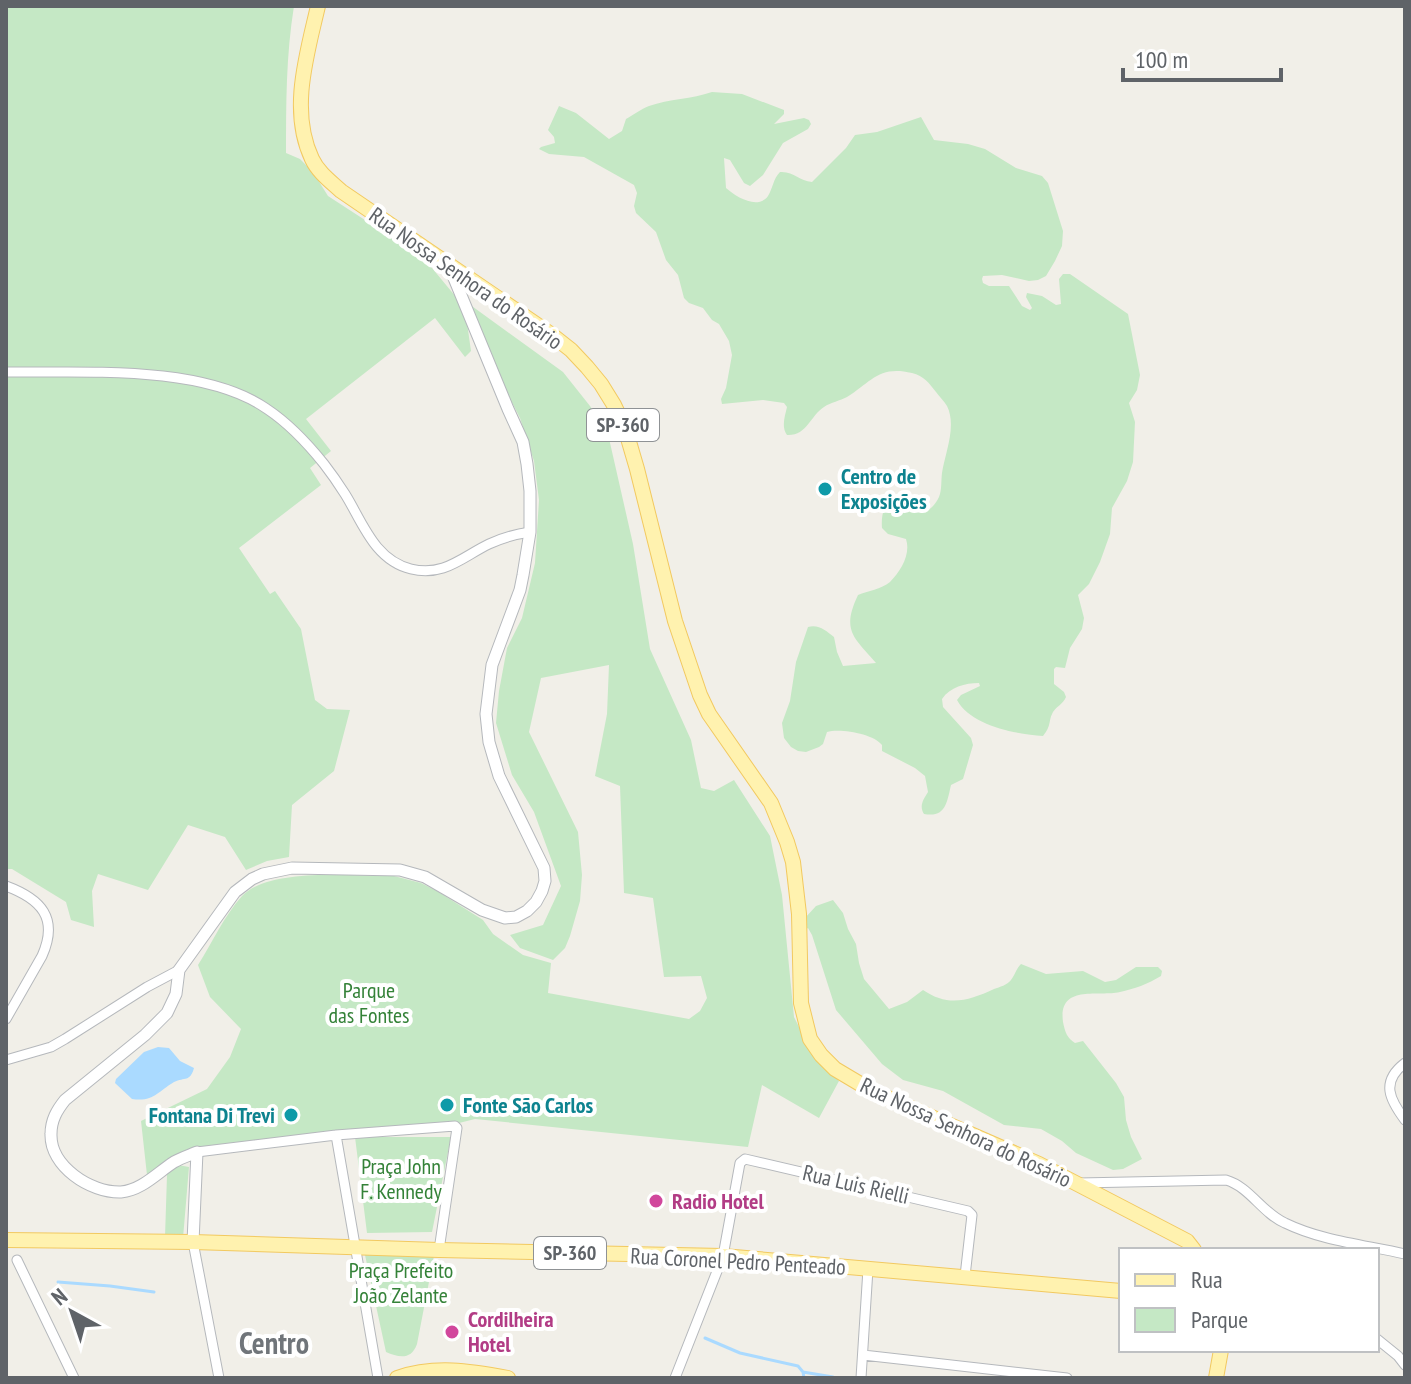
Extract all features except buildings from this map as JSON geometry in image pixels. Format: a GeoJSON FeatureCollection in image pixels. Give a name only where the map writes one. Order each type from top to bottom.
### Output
{"type":"FeatureCollection","features":[{"type":"Feature","properties":{"kind":"main road","name":"SP-360"},"geometry":{"type":"LineString","coordinates":[[308,51],[311,6]]}},
{"type":"Feature","properties":{"kind":"main road","name":"SP-360"},"geometry":{"type":"LineString","coordinates":[[308,51],[318,6]]}},
{"type":"Feature","properties":{"kind":"main road","name":"Rua Nossa Senhora do Rosário"},"geometry":{"type":"LineString","coordinates":[[308,51],[300,111],[306,144],[321,173],[341,191],[571,350],[601,384],[614,405],[625,428],[675,621],[700,695],[709,714],[771,803],[787,842],[793,862],[799,914],[801,1003],[810,1039],[821,1055],[835,1069],[872,1091],[1039,1164],[1187,1241],[1192,1248]]}},
{"type":"Feature","properties":{"kind":"main road","name":"Rua Coronel Pedro Penteado"},"geometry":{"type":"LineString","coordinates":[[12,1240],[723,1256],[1119,1291]]}},
{"type":"Feature","properties":{"kind":"main road"},"geometry":{"type":"LineString","coordinates":[[1216,1378],[1221,1352]]}},
{"type":"Feature","properties":{"kind":"main road"},"geometry":{"type":"LineString","coordinates":[[397,1378],[412,1373],[471,1371],[508,1378]]}},
{"type":"Feature","properties":{"kind":"street"},"geometry":{"type":"LineString","coordinates":[[6,1060],[51,1047],[179,970],[235,892],[252,879],[281,869],[386,869],[410,872],[436,883],[482,910],[505,918],[516,917],[536,902],[545,881],[544,868],[499,776],[489,742],[486,714],[492,665],[520,590],[530,532],[530,491],[523,442],[449,266]]}},
{"type":"Feature","properties":{"kind":"street"},"geometry":{"type":"LineString","coordinates":[[6,372],[153,375],[201,382],[236,393],[266,408],[291,428],[322,461],[382,552],[410,569],[430,571],[445,568],[487,545],[530,532]]}},
{"type":"Feature","properties":{"kind":"street"},"geometry":{"type":"LineString","coordinates":[[6,886],[28,896],[45,911],[49,929],[47,945],[6,1019]]}},
{"type":"Feature","properties":{"kind":"street"},"geometry":{"type":"LineString","coordinates":[[179,970],[176,994],[167,1013],[145,1035],[65,1100],[56,1112],[51,1143],[54,1154],[80,1179],[96,1188],[122,1192],[139,1187],[177,1161],[197,1152],[336,1135],[453,1126],[457,1128],[457,1135],[439,1250]]}},
{"type":"Feature","properties":{"kind":"street"},"geometry":{"type":"LineString","coordinates":[[1405,1063],[1393,1075],[1389,1092],[1391,1101],[1405,1120]]}},
{"type":"Feature","properties":{"kind":"street"},"geometry":{"type":"LineString","coordinates":[[336,1135],[378,1378]]}},
{"type":"Feature","properties":{"kind":"street"},"geometry":{"type":"LineString","coordinates":[[197,1152],[193,1242],[219,1378]]}},
{"type":"Feature","properties":{"kind":"street","name":"Rua Luis Rielli"},"geometry":{"type":"LineString","coordinates":[[723,1256],[740,1163],[748,1159],[966,1210],[972,1215],[965,1276]]}},
{"type":"Feature","properties":{"kind":"street"},"geometry":{"type":"LineString","coordinates":[[1076,1183],[1226,1180],[1244,1189],[1283,1223],[1322,1236],[1377,1248]]}},
{"type":"Feature","properties":{"kind":"street","name":"Rua Coronel Pedro Penteado"},"geometry":{"type":"LineString","coordinates":[[11,1259],[12,1240]]}},
{"type":"Feature","properties":{"kind":"street"},"geometry":{"type":"LineString","coordinates":[[1379,1248],[1405,1254]]}},
{"type":"Feature","properties":{"kind":"street"},"geometry":{"type":"LineString","coordinates":[[675,1378],[723,1256]]}},
{"type":"Feature","properties":{"kind":"street"},"geometry":{"type":"LineString","coordinates":[[11,1259],[74,1378]]}},
{"type":"Feature","properties":{"kind":"street"},"geometry":{"type":"LineString","coordinates":[[861,1378],[868,1269]]}},
{"type":"Feature","properties":{"kind":"street"},"geometry":{"type":"LineString","coordinates":[[1379,1341],[1405,1365]]}},
{"type":"Feature","properties":{"kind":"street"},"geometry":{"type":"LineString","coordinates":[[863,1355],[1067,1378]]}},
{"type":"Feature","properties":{"kind":"green space"},"geometry":{"type":"Polygon","coordinates":[[[6,6],[294,6],[288,61],[286,153],[300,159],[313,172],[328,196],[408,248],[432,268],[456,297],[467,323],[471,351],[465,357],[435,318],[306,419],[331,451],[310,468],[321,485],[239,548],[270,594],[275,591],[301,629],[315,700],[327,709],[350,710],[334,771],[292,805],[289,857],[267,861],[246,870],[225,837],[188,825],[148,890],[98,874],[92,891],[94,927],[71,920],[66,902],[12,869],[6,869],[6,6]]]}},
{"type":"Feature","properties":{"kind":"green space"},"geometry":{"type":"Polygon","coordinates":[[[712,92],[742,94],[784,110],[774,124],[804,118],[811,124],[808,129],[783,143],[763,175],[750,186],[744,183],[730,160],[724,158],[726,188],[747,201],[764,200],[780,172],[812,182],[855,135],[877,132],[921,117],[934,140],[985,149],[1016,168],[1042,176],[1048,183],[1063,231],[1062,246],[1055,261],[1046,276],[1038,280],[983,276],[983,283],[1009,286],[1022,306],[1030,310],[1027,293],[1042,296],[1056,305],[1061,304],[1059,279],[1063,274],[1070,274],[1128,314],[1140,375],[1137,390],[1129,403],[1135,422],[1133,462],[1127,481],[1112,508],[1110,534],[1100,562],[1089,584],[1078,595],[1084,618],[1082,629],[1070,648],[1065,668],[1054,669],[1054,684],[1066,697],[1053,712],[1043,736],[995,727],[964,709],[957,700],[980,686],[979,683],[958,686],[949,691],[942,699],[943,707],[971,738],[973,745],[963,779],[951,785],[944,807],[937,814],[924,814],[922,808],[928,792],[925,776],[882,751],[878,741],[856,733],[833,731],[827,732],[819,747],[806,752],[798,751],[784,738],[782,723],[790,701],[796,662],[808,627],[819,627],[834,637],[843,666],[876,663],[852,633],[853,607],[858,595],[890,582],[906,556],[906,539],[888,534],[882,528],[886,505],[898,501],[924,511],[934,505],[939,497],[951,431],[947,406],[923,378],[901,371],[876,376],[847,397],[827,405],[804,429],[794,434],[787,435],[784,429],[787,407],[784,403],[763,400],[722,404],[732,355],[729,341],[719,324],[703,308],[684,298],[678,275],[666,260],[656,232],[636,213],[637,193],[634,185],[584,157],[549,154],[539,149],[555,143],[548,130],[559,106],[576,113],[609,139],[622,131],[626,119],[646,107],[712,92]]]}},
{"type":"Feature","properties":{"kind":"green space","name":"Parque das Fontes"},"geometry":{"type":"Polygon","coordinates":[[[469,304],[563,372],[608,434],[633,544],[650,649],[691,740],[701,788],[714,791],[734,780],[770,836],[782,895],[794,1017],[819,1060],[839,1081],[819,1118],[762,1085],[748,1147],[475,1119],[199,1149],[147,1175],[141,1121],[207,1089],[230,1057],[241,1029],[210,997],[198,965],[242,896],[272,881],[336,875],[394,876],[421,883],[483,920],[493,934],[523,955],[551,963],[548,993],[689,1019],[700,1011],[707,998],[701,976],[664,977],[653,898],[624,893],[620,786],[595,776],[607,714],[609,665],[541,678],[529,732],[578,832],[582,875],[580,901],[565,948],[553,960],[520,948],[510,935],[543,925],[561,886],[534,812],[512,775],[496,723],[507,648],[522,618],[535,563],[539,500],[534,461],[520,418],[490,360],[469,304]]]}},
{"type":"Feature","properties":{"kind":"green space"},"geometry":{"type":"Polygon","coordinates":[[[833,900],[843,913],[856,944],[864,979],[889,1009],[907,1002],[923,990],[941,999],[975,997],[1008,983],[1021,964],[1046,974],[1083,971],[1105,982],[1116,980],[1136,967],[1158,967],[1162,971],[1161,976],[1146,984],[1120,992],[1073,997],[1063,1010],[1068,1037],[1075,1043],[1083,1041],[1124,1097],[1126,1120],[1142,1159],[1123,1169],[1113,1170],[1076,1153],[1041,1129],[1004,1125],[943,1091],[903,1080],[882,1064],[836,1010],[812,935],[806,929],[805,918],[816,906],[833,900]]]}},
{"type":"Feature","properties":{"kind":"green space","name":"Praça John F. Kennedy"},"geometry":{"type":"Polygon","coordinates":[[[355,1137],[451,1137],[432,1232],[367,1233],[355,1137]]]}},
{"type":"Feature","properties":{"kind":"green space"},"geometry":{"type":"Polygon","coordinates":[[[178,1165],[189,1167],[183,1238],[165,1237],[167,1175],[178,1165]]]}},
{"type":"Feature","properties":{"kind":"green space","name":"Praça Prefeito João Zelante"},"geometry":{"type":"Polygon","coordinates":[[[365,1255],[434,1256],[417,1344],[408,1355],[386,1352],[365,1255]]]}},
{"type":"Feature","properties":{"kind":"water"},"geometry":{"type":"Polygon","coordinates":[[[158,1047],[169,1048],[180,1061],[194,1068],[192,1072],[189,1077],[174,1082],[150,1098],[132,1099],[115,1083],[116,1079],[144,1052],[158,1047]]]}},
{"type":"Feature","properties":{"kind":"waterway"},"geometry":{"type":"LineString","coordinates":[[58,1282],[154,1292]]}},
{"type":"Feature","properties":{"kind":"waterway"},"geometry":{"type":"LineString","coordinates":[[705,1338],[740,1353],[798,1366],[804,1378]]}},
{"type":"Feature","properties":{"kind":"waterway"},"geometry":{"type":"LineString","coordinates":[[803,1372],[833,1377]]}},
{"type":"Feature","properties":{"kind":"place","name":"Centro de Exposições"},"geometry":{"type":"Point","coordinates":[825,489]}},
{"type":"Feature","properties":{"kind":"place","name":"Fonte São Carlos"},"geometry":{"type":"Point","coordinates":[447,1105]}},
{"type":"Feature","properties":{"kind":"place","name":"Fontana Di Trevi"},"geometry":{"type":"Point","coordinates":[291,1115]}},
{"type":"Feature","properties":{"kind":"place","name":"Radio Hotel"},"geometry":{"type":"Point","coordinates":[656,1201]}},
{"type":"Feature","properties":{"kind":"place","name":"Cordilheira Hotel"},"geometry":{"type":"Point","coordinates":[452,1332]}},
{"type":"Feature","properties":{"kind":"district","name":"Centro"},"geometry":{"type":"Point","coordinates":[274,1342]}}]}
